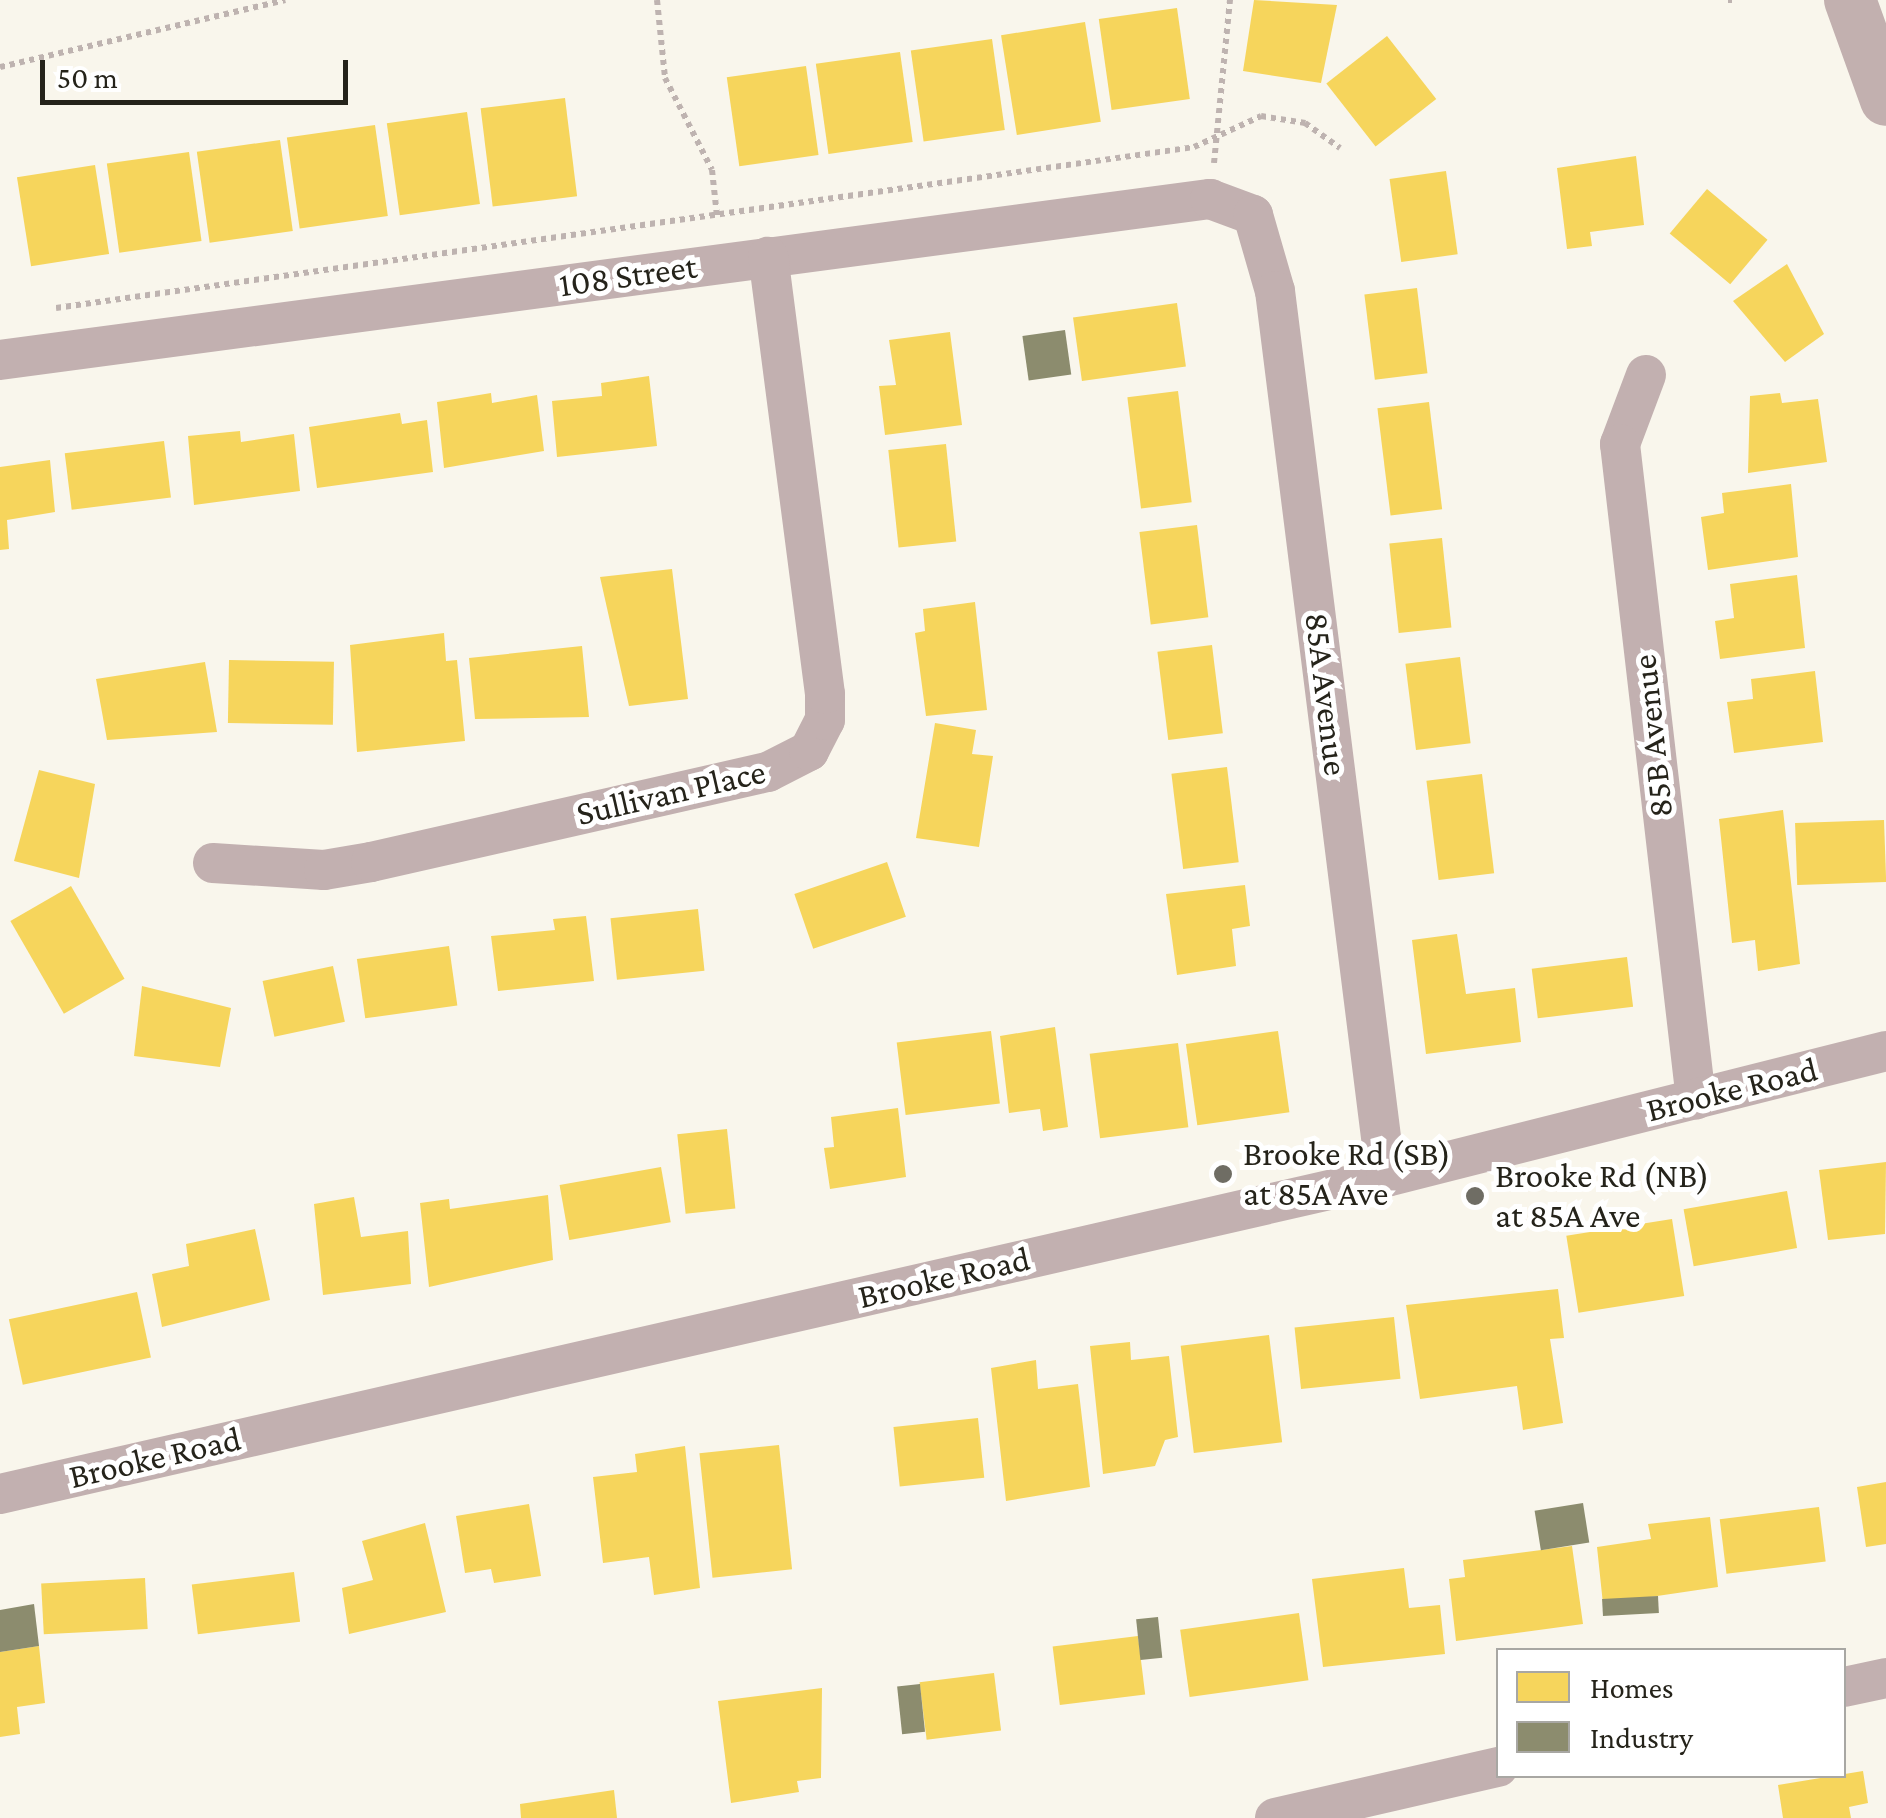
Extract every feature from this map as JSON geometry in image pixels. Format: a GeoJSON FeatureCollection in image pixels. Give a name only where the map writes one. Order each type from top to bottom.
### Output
{"type":"FeatureCollection","features":[{"type":"Feature","properties":{"kind":"main road"},"geometry":{"type":"LineString","coordinates":[[1850,0],[1886,100]]}},
{"type":"Feature","properties":{"kind":"main road"},"geometry":{"type":"LineString","coordinates":[[1878,0],[1886,8]]}},
{"type":"Feature","properties":{"kind":"street","name":"108 Street"},"geometry":{"type":"LineString","coordinates":[[0,360],[1210,200],[1253,215]]}},
{"type":"Feature","properties":{"kind":"street","name":"85A Avenue"},"geometry":{"type":"LineString","coordinates":[[1253,215],[1276,291],[1386,1176]]}},
{"type":"Feature","properties":{"kind":"street","name":"Sullivan Place"},"geometry":{"type":"LineString","coordinates":[[213,863],[324,870],[371,862],[768,772],[809,751],[825,720],[825,694],[768,257]]}},
{"type":"Feature","properties":{"kind":"street","name":"85B Avenue"},"geometry":{"type":"LineString","coordinates":[[1646,375],[1620,444],[1696,1100]]}},
{"type":"Feature","properties":{"kind":"street","name":"Brooke Road"},"geometry":{"type":"LineString","coordinates":[[0,1494],[1386,1176],[1886,1051]]}},
{"type":"Feature","properties":{"kind":"street"},"geometry":{"type":"LineString","coordinates":[[1846,1687],[1886,1678]]}},
{"type":"Feature","properties":{"kind":"street"},"geometry":{"type":"LineString","coordinates":[[1275,1818],[1356,1809],[1496,1768]]}},
{"type":"Feature","properties":{"kind":"path"},"geometry":{"type":"LineString","coordinates":[[0,67],[285,0]]}},
{"type":"Feature","properties":{"kind":"path"},"geometry":{"type":"LineString","coordinates":[[658,0],[665,78],[712,170],[717,216]]}},
{"type":"Feature","properties":{"kind":"path"},"geometry":{"type":"LineString","coordinates":[[1210,200],[1230,0]]}},
{"type":"Feature","properties":{"kind":"path"},"geometry":{"type":"LineString","coordinates":[[39,310],[1194,147],[1236,121],[1285,116],[1340,148]]}},
{"type":"Feature","properties":{"kind":"building: Homes"},"geometry":{"type":"Polygon","coordinates":[[[1254,0],[1337,5],[1321,83],[1243,71],[1254,0]]]}},
{"type":"Feature","properties":{"kind":"building: Homes"},"geometry":{"type":"Polygon","coordinates":[[[1177,8],[1190,99],[1112,110],[1099,19],[1177,8]]]}},
{"type":"Feature","properties":{"kind":"building: Homes"},"geometry":{"type":"Polygon","coordinates":[[[1085,22],[1101,122],[1017,135],[1001,35],[1085,22]]]}},
{"type":"Feature","properties":{"kind":"building: Homes"},"geometry":{"type":"Polygon","coordinates":[[[1387,36],[1436,99],[1376,146],[1326,83],[1387,36]]]}},
{"type":"Feature","properties":{"kind":"building: Homes"},"geometry":{"type":"Polygon","coordinates":[[[992,39],[1005,130],[924,142],[911,50],[992,39]]]}},
{"type":"Feature","properties":{"kind":"building: Homes"},"geometry":{"type":"Polygon","coordinates":[[[900,52],[913,142],[828,154],[816,64],[900,52]]]}},
{"type":"Feature","properties":{"kind":"building: Homes"},"geometry":{"type":"Polygon","coordinates":[[[806,66],[819,155],[739,166],[727,77],[806,66]]]}},
{"type":"Feature","properties":{"kind":"building: Homes"},"geometry":{"type":"Polygon","coordinates":[[[565,98],[577,196],[493,207],[481,108],[565,98]]]}},
{"type":"Feature","properties":{"kind":"building: Homes"},"geometry":{"type":"Polygon","coordinates":[[[467,112],[480,204],[400,215],[387,123],[467,112]]]}},
{"type":"Feature","properties":{"kind":"building: Homes"},"geometry":{"type":"Polygon","coordinates":[[[375,125],[388,216],[300,228],[287,137],[375,125]]]}},
{"type":"Feature","properties":{"kind":"building: Homes"},"geometry":{"type":"Polygon","coordinates":[[[280,140],[293,231],[210,243],[197,152],[280,140]]]}},
{"type":"Feature","properties":{"kind":"building: Homes"},"geometry":{"type":"Polygon","coordinates":[[[189,152],[202,241],[119,253],[107,164],[189,152]]]}},
{"type":"Feature","properties":{"kind":"building: Homes"},"geometry":{"type":"Polygon","coordinates":[[[1636,156],[1644,225],[1590,232],[1592,246],[1567,249],[1557,168],[1636,156]]]}},
{"type":"Feature","properties":{"kind":"building: Homes"},"geometry":{"type":"Polygon","coordinates":[[[95,165],[109,254],[31,266],[17,177],[95,165]]]}},
{"type":"Feature","properties":{"kind":"building: Homes"},"geometry":{"type":"Polygon","coordinates":[[[1446,171],[1458,254],[1401,262],[1390,179],[1446,171]]]}},
{"type":"Feature","properties":{"kind":"building: Homes"},"geometry":{"type":"Polygon","coordinates":[[[1707,189],[1768,240],[1730,284],[1670,233],[1707,189]]]}},
{"type":"Feature","properties":{"kind":"building: Homes"},"geometry":{"type":"Polygon","coordinates":[[[1787,264],[1824,334],[1785,362],[1733,301],[1787,264]]]}},
{"type":"Feature","properties":{"kind":"building: Homes"},"geometry":{"type":"Polygon","coordinates":[[[1417,288],[1427,373],[1375,380],[1364,294],[1417,288]]]}},
{"type":"Feature","properties":{"kind":"building: Homes"},"geometry":{"type":"Polygon","coordinates":[[[1177,303],[1186,366],[1082,381],[1073,318],[1177,303]]]}},
{"type":"Feature","properties":{"kind":"building: Homes"},"geometry":{"type":"Polygon","coordinates":[[[950,332],[962,425],[885,435],[879,386],[896,385],[889,340],[950,332]]]}},
{"type":"Feature","properties":{"kind":"building: Homes"},"geometry":{"type":"Polygon","coordinates":[[[649,376],[657,446],[557,457],[552,401],[602,396],[601,383],[649,376]]]}},
{"type":"Feature","properties":{"kind":"building: Homes"},"geometry":{"type":"Polygon","coordinates":[[[1178,391],[1192,502],[1141,508],[1127,397],[1178,391]]]}},
{"type":"Feature","properties":{"kind":"building: Homes"},"geometry":{"type":"Polygon","coordinates":[[[491,393],[492,403],[537,395],[544,451],[444,468],[437,402],[491,393]]]}},
{"type":"Feature","properties":{"kind":"building: Homes"},"geometry":{"type":"Polygon","coordinates":[[[1780,393],[1782,403],[1818,399],[1827,462],[1748,473],[1750,396],[1780,393]]]}},
{"type":"Feature","properties":{"kind":"building: Homes"},"geometry":{"type":"Polygon","coordinates":[[[1429,402],[1442,509],[1391,516],[1377,408],[1429,402]]]}},
{"type":"Feature","properties":{"kind":"building: Homes"},"geometry":{"type":"Polygon","coordinates":[[[400,413],[402,424],[427,420],[433,472],[317,488],[309,427],[400,413]]]}},
{"type":"Feature","properties":{"kind":"building: Homes"},"geometry":{"type":"Polygon","coordinates":[[[240,431],[241,442],[294,434],[300,491],[194,505],[188,436],[240,431]]]}},
{"type":"Feature","properties":{"kind":"building: Homes"},"geometry":{"type":"Polygon","coordinates":[[[164,441],[171,498],[72,510],[65,453],[164,441]]]}},
{"type":"Feature","properties":{"kind":"building: Homes"},"geometry":{"type":"Polygon","coordinates":[[[946,444],[956,541],[899,548],[888,450],[946,444]]]}},
{"type":"Feature","properties":{"kind":"building: Homes"},"geometry":{"type":"Polygon","coordinates":[[[50,460],[55,512],[7,520],[9,549],[0,550],[0,467],[50,460]]]}},
{"type":"Feature","properties":{"kind":"building: Homes"},"geometry":{"type":"Polygon","coordinates":[[[1791,484],[1798,557],[1708,570],[1701,517],[1724,513],[1722,493],[1791,484]]]}},
{"type":"Feature","properties":{"kind":"building: Homes"},"geometry":{"type":"Polygon","coordinates":[[[1197,525],[1208,617],[1151,624],[1139,532],[1197,525]]]}},
{"type":"Feature","properties":{"kind":"building: Homes"},"geometry":{"type":"Polygon","coordinates":[[[1442,538],[1451,628],[1399,633],[1389,544],[1442,538]]]}},
{"type":"Feature","properties":{"kind":"building: Homes"},"geometry":{"type":"Polygon","coordinates":[[[672,569],[688,699],[629,706],[600,577],[672,569]]]}},
{"type":"Feature","properties":{"kind":"building: Homes"},"geometry":{"type":"Polygon","coordinates":[[[1797,575],[1805,648],[1720,659],[1715,621],[1734,618],[1730,584],[1797,575]]]}},
{"type":"Feature","properties":{"kind":"building: Homes"},"geometry":{"type":"Polygon","coordinates":[[[975,602],[987,710],[926,716],[915,633],[925,631],[923,609],[975,602]]]}},
{"type":"Feature","properties":{"kind":"building: Homes"},"geometry":{"type":"Polygon","coordinates":[[[444,633],[446,661],[457,660],[465,741],[357,752],[350,645],[444,633]]]}},
{"type":"Feature","properties":{"kind":"building: Homes"},"geometry":{"type":"Polygon","coordinates":[[[1212,645],[1223,733],[1168,740],[1157,652],[1212,645]]]}},
{"type":"Feature","properties":{"kind":"building: Homes"},"geometry":{"type":"Polygon","coordinates":[[[582,646],[589,717],[475,719],[469,658],[582,646]]]}},
{"type":"Feature","properties":{"kind":"building: Homes"},"geometry":{"type":"Polygon","coordinates":[[[1460,657],[1471,743],[1416,750],[1405,664],[1460,657]]]}},
{"type":"Feature","properties":{"kind":"building: Homes"},"geometry":{"type":"Polygon","coordinates":[[[229,660],[334,662],[333,725],[228,723],[229,660]]]}},
{"type":"Feature","properties":{"kind":"building: Homes"},"geometry":{"type":"Polygon","coordinates":[[[205,662],[217,732],[107,740],[96,679],[205,662]]]}},
{"type":"Feature","properties":{"kind":"building: Homes"},"geometry":{"type":"Polygon","coordinates":[[[1815,671],[1823,742],[1734,753],[1727,702],[1753,699],[1751,679],[1815,671]]]}},
{"type":"Feature","properties":{"kind":"building: Homes"},"geometry":{"type":"Polygon","coordinates":[[[935,723],[976,730],[972,754],[993,756],[979,847],[916,838],[935,723]]]}},
{"type":"Feature","properties":{"kind":"building: Homes"},"geometry":{"type":"Polygon","coordinates":[[[1227,767],[1239,862],[1183,869],[1171,774],[1227,767]]]}},
{"type":"Feature","properties":{"kind":"building: Homes"},"geometry":{"type":"Polygon","coordinates":[[[39,770],[95,784],[79,878],[14,861],[39,770]]]}},
{"type":"Feature","properties":{"kind":"building: Homes"},"geometry":{"type":"Polygon","coordinates":[[[1482,774],[1494,873],[1439,880],[1426,781],[1482,774]]]}},
{"type":"Feature","properties":{"kind":"building: Homes"},"geometry":{"type":"Polygon","coordinates":[[[1783,810],[1800,964],[1758,971],[1755,940],[1732,943],[1719,819],[1783,810]]]}},
{"type":"Feature","properties":{"kind":"building: Homes"},"geometry":{"type":"Polygon","coordinates":[[[1884,820],[1886,882],[1797,885],[1795,823],[1884,820]]]}},
{"type":"Feature","properties":{"kind":"building: Homes"},"geometry":{"type":"Polygon","coordinates":[[[887,862],[906,917],[813,949],[794,894],[887,862]]]}},
{"type":"Feature","properties":{"kind":"building: Homes"},"geometry":{"type":"Polygon","coordinates":[[[1245,885],[1250,926],[1232,929],[1236,966],[1177,975],[1166,894],[1245,885]]]}},
{"type":"Feature","properties":{"kind":"building: Homes"},"geometry":{"type":"Polygon","coordinates":[[[71,886],[124,979],[64,1014],[10,921],[71,886]]]}},
{"type":"Feature","properties":{"kind":"building: Homes"},"geometry":{"type":"Polygon","coordinates":[[[698,909],[704,971],[617,980],[610,918],[698,909]]]}},
{"type":"Feature","properties":{"kind":"building: Homes"},"geometry":{"type":"Polygon","coordinates":[[[586,916],[594,981],[498,991],[491,936],[555,930],[553,919],[586,916]]]}},
{"type":"Feature","properties":{"kind":"building: Homes"},"geometry":{"type":"Polygon","coordinates":[[[1457,934],[1466,994],[1515,988],[1521,1042],[1426,1054],[1412,940],[1457,934]]]}},
{"type":"Feature","properties":{"kind":"building: Homes"},"geometry":{"type":"Polygon","coordinates":[[[449,946],[457,1005],[365,1018],[357,959],[449,946]]]}},
{"type":"Feature","properties":{"kind":"building: Homes"},"geometry":{"type":"Polygon","coordinates":[[[1627,957],[1633,1007],[1538,1018],[1532,969],[1627,957]]]}},
{"type":"Feature","properties":{"kind":"building: Homes"},"geometry":{"type":"Polygon","coordinates":[[[333,966],[345,1022],[274,1037],[263,981],[333,966]]]}},
{"type":"Feature","properties":{"kind":"building: Homes"},"geometry":{"type":"Polygon","coordinates":[[[142,986],[231,1008],[220,1067],[134,1056],[142,986]]]}},
{"type":"Feature","properties":{"kind":"building: Homes"},"geometry":{"type":"Polygon","coordinates":[[[1055,1027],[1068,1127],[1043,1131],[1040,1109],[1009,1113],[1000,1036],[1055,1027]]]}},
{"type":"Feature","properties":{"kind":"building: Homes"},"geometry":{"type":"Polygon","coordinates":[[[991,1031],[1000,1103],[906,1115],[897,1043],[991,1031]]]}},
{"type":"Feature","properties":{"kind":"building: Homes"},"geometry":{"type":"Polygon","coordinates":[[[1278,1031],[1289,1112],[1197,1125],[1186,1044],[1278,1031]]]}},
{"type":"Feature","properties":{"kind":"building: Homes"},"geometry":{"type":"Polygon","coordinates":[[[1178,1043],[1188,1127],[1100,1138],[1090,1054],[1178,1043]]]}},
{"type":"Feature","properties":{"kind":"building: Homes"},"geometry":{"type":"Polygon","coordinates":[[[898,1108],[906,1177],[830,1189],[824,1148],[834,1147],[831,1117],[898,1108]]]}},
{"type":"Feature","properties":{"kind":"building: Homes"},"geometry":{"type":"Polygon","coordinates":[[[727,1129],[735,1209],[686,1214],[677,1134],[727,1129]]]}},
{"type":"Feature","properties":{"kind":"building: Homes"},"geometry":{"type":"Polygon","coordinates":[[[1886,1162],[1885,1234],[1828,1240],[1819,1170],[1886,1162]]]}},
{"type":"Feature","properties":{"kind":"building: Homes"},"geometry":{"type":"Polygon","coordinates":[[[661,1167],[671,1222],[569,1240],[560,1185],[661,1167]]]}},
{"type":"Feature","properties":{"kind":"building: Homes"},"geometry":{"type":"Polygon","coordinates":[[[1787,1191],[1797,1248],[1694,1266],[1684,1209],[1787,1191]]]}},
{"type":"Feature","properties":{"kind":"building: Homes"},"geometry":{"type":"Polygon","coordinates":[[[548,1195],[553,1260],[429,1287],[420,1203],[449,1199],[450,1209],[548,1195]]]}},
{"type":"Feature","properties":{"kind":"building: Homes"},"geometry":{"type":"Polygon","coordinates":[[[354,1197],[361,1237],[408,1231],[411,1284],[323,1295],[314,1204],[354,1197]]]}},
{"type":"Feature","properties":{"kind":"building: Homes"},"geometry":{"type":"Polygon","coordinates":[[[1672,1219],[1684,1296],[1579,1313],[1566,1236],[1672,1219]]]}},
{"type":"Feature","properties":{"kind":"building: Homes"},"geometry":{"type":"Polygon","coordinates":[[[255,1229],[270,1300],[162,1327],[152,1274],[189,1266],[186,1244],[255,1229]]]}},
{"type":"Feature","properties":{"kind":"building: Homes"},"geometry":{"type":"Polygon","coordinates":[[[1558,1289],[1564,1338],[1550,1339],[1563,1423],[1523,1430],[1517,1386],[1420,1399],[1406,1305],[1558,1289]]]}},
{"type":"Feature","properties":{"kind":"building: Homes"},"geometry":{"type":"Polygon","coordinates":[[[137,1292],[151,1358],[23,1385],[9,1319],[137,1292]]]}},
{"type":"Feature","properties":{"kind":"building: Homes"},"geometry":{"type":"Polygon","coordinates":[[[1394,1317],[1400,1379],[1301,1389],[1295,1327],[1394,1317]]]}},
{"type":"Feature","properties":{"kind":"building: Homes"},"geometry":{"type":"Polygon","coordinates":[[[1269,1335],[1282,1442],[1194,1453],[1181,1346],[1269,1335]]]}},
{"type":"Feature","properties":{"kind":"building: Homes"},"geometry":{"type":"Polygon","coordinates":[[[1130,1342],[1131,1360],[1169,1356],[1178,1437],[1165,1440],[1155,1466],[1103,1474],[1090,1346],[1130,1342]]]}},
{"type":"Feature","properties":{"kind":"building: Homes"},"geometry":{"type":"Polygon","coordinates":[[[1036,1360],[1038,1389],[1078,1384],[1090,1487],[1006,1501],[991,1368],[1036,1360]]]}},
{"type":"Feature","properties":{"kind":"building: Homes"},"geometry":{"type":"Polygon","coordinates":[[[978,1418],[984,1478],[900,1487],[893,1427],[978,1418]]]}},
{"type":"Feature","properties":{"kind":"building: Homes"},"geometry":{"type":"Polygon","coordinates":[[[779,1445],[792,1569],[713,1578],[699,1453],[779,1445]]]}},
{"type":"Feature","properties":{"kind":"building: Homes"},"geometry":{"type":"Polygon","coordinates":[[[685,1446],[700,1588],[654,1595],[649,1557],[603,1563],[593,1477],[637,1472],[635,1454],[685,1446]]]}},
{"type":"Feature","properties":{"kind":"building: Homes"},"geometry":{"type":"Polygon","coordinates":[[[1886,1482],[1886,1544],[1866,1547],[1857,1487],[1886,1482]]]}},
{"type":"Feature","properties":{"kind":"building: Homes"},"geometry":{"type":"Polygon","coordinates":[[[529,1504],[541,1576],[494,1583],[491,1569],[465,1573],[456,1516],[529,1504]]]}},
{"type":"Feature","properties":{"kind":"building: Homes"},"geometry":{"type":"Polygon","coordinates":[[[1819,1507],[1826,1562],[1726,1574],[1720,1519],[1819,1507]]]}},
{"type":"Feature","properties":{"kind":"building: Homes"},"geometry":{"type":"Polygon","coordinates":[[[1710,1517],[1718,1587],[1603,1604],[1597,1547],[1651,1539],[1648,1524],[1710,1517]]]}},
{"type":"Feature","properties":{"kind":"building: Homes"},"geometry":{"type":"Polygon","coordinates":[[[425,1523],[446,1612],[349,1634],[342,1588],[373,1580],[362,1541],[425,1523]]]}},
{"type":"Feature","properties":{"kind":"building: Homes"},"geometry":{"type":"Polygon","coordinates":[[[1572,1546],[1583,1624],[1456,1641],[1449,1579],[1465,1577],[1463,1560],[1572,1546]]]}},
{"type":"Feature","properties":{"kind":"building: Homes"},"geometry":{"type":"Polygon","coordinates":[[[1404,1568],[1409,1608],[1440,1605],[1445,1654],[1323,1667],[1312,1579],[1404,1568]]]}},
{"type":"Feature","properties":{"kind":"building: Homes"},"geometry":{"type":"Polygon","coordinates":[[[294,1572],[300,1622],[198,1634],[192,1585],[294,1572]]]}},
{"type":"Feature","properties":{"kind":"building: Homes"},"geometry":{"type":"Polygon","coordinates":[[[145,1578],[148,1629],[44,1634],[41,1583],[145,1578]]]}},
{"type":"Feature","properties":{"kind":"building: Homes"},"geometry":{"type":"Polygon","coordinates":[[[1299,1613],[1308,1680],[1190,1697],[1180,1630],[1299,1613]]]}},
{"type":"Feature","properties":{"kind":"building: Homes"},"geometry":{"type":"Polygon","coordinates":[[[1138,1636],[1145,1695],[1060,1705],[1053,1646],[1138,1636]]]}},
{"type":"Feature","properties":{"kind":"building: Homes"},"geometry":{"type":"Polygon","coordinates":[[[39,1646],[45,1703],[17,1707],[20,1734],[0,1737],[0,1652],[39,1646]]]}},
{"type":"Feature","properties":{"kind":"building: Homes"},"geometry":{"type":"Polygon","coordinates":[[[994,1673],[1001,1731],[927,1740],[920,1682],[994,1673]]]}},
{"type":"Feature","properties":{"kind":"building: Homes"},"geometry":{"type":"Polygon","coordinates":[[[822,1688],[821,1778],[797,1781],[799,1792],[731,1803],[718,1701],[822,1688]]]}},
{"type":"Feature","properties":{"kind":"building: Homes"},"geometry":{"type":"Polygon","coordinates":[[[1863,1771],[1868,1803],[1849,1807],[1851,1818],[1783,1818],[1778,1785],[1846,1778],[1846,1774],[1863,1771]]]}},
{"type":"Feature","properties":{"kind":"building: Homes"},"geometry":{"type":"Polygon","coordinates":[[[614,1790],[617,1818],[521,1818],[520,1804],[614,1790]]]}},
{"type":"Feature","properties":{"kind":"building: Industry"},"geometry":{"type":"Polygon","coordinates":[[[1065,330],[1071,375],[1029,381],[1022,336],[1065,330]]]}},
{"type":"Feature","properties":{"kind":"building: Industry"},"geometry":{"type":"Polygon","coordinates":[[[1583,1503],[1589,1543],[1541,1550],[1535,1511],[1583,1503]]]}},
{"type":"Feature","properties":{"kind":"building: Industry"},"geometry":{"type":"Polygon","coordinates":[[[1658,1596],[1659,1613],[1603,1616],[1602,1599],[1658,1596]]]}},
{"type":"Feature","properties":{"kind":"building: Industry"},"geometry":{"type":"Polygon","coordinates":[[[34,1604],[39,1646],[0,1652],[0,1610],[34,1604]]]}},
{"type":"Feature","properties":{"kind":"building: Industry"},"geometry":{"type":"Polygon","coordinates":[[[1158,1617],[1162,1658],[1140,1660],[1136,1619],[1158,1617]]]}},
{"type":"Feature","properties":{"kind":"building: Industry"},"geometry":{"type":"Polygon","coordinates":[[[920,1684],[925,1732],[902,1734],[897,1686],[920,1684]]]}},
{"type":"Feature","properties":{"kind":"place","name":"Brooke Rd (SB) at 85A Ave"},"geometry":{"type":"Point","coordinates":[1223,1174]}},
{"type":"Feature","properties":{"kind":"place","name":"Brooke Rd (NB) at 85A Ave"},"geometry":{"type":"Point","coordinates":[1475,1196]}}]}
